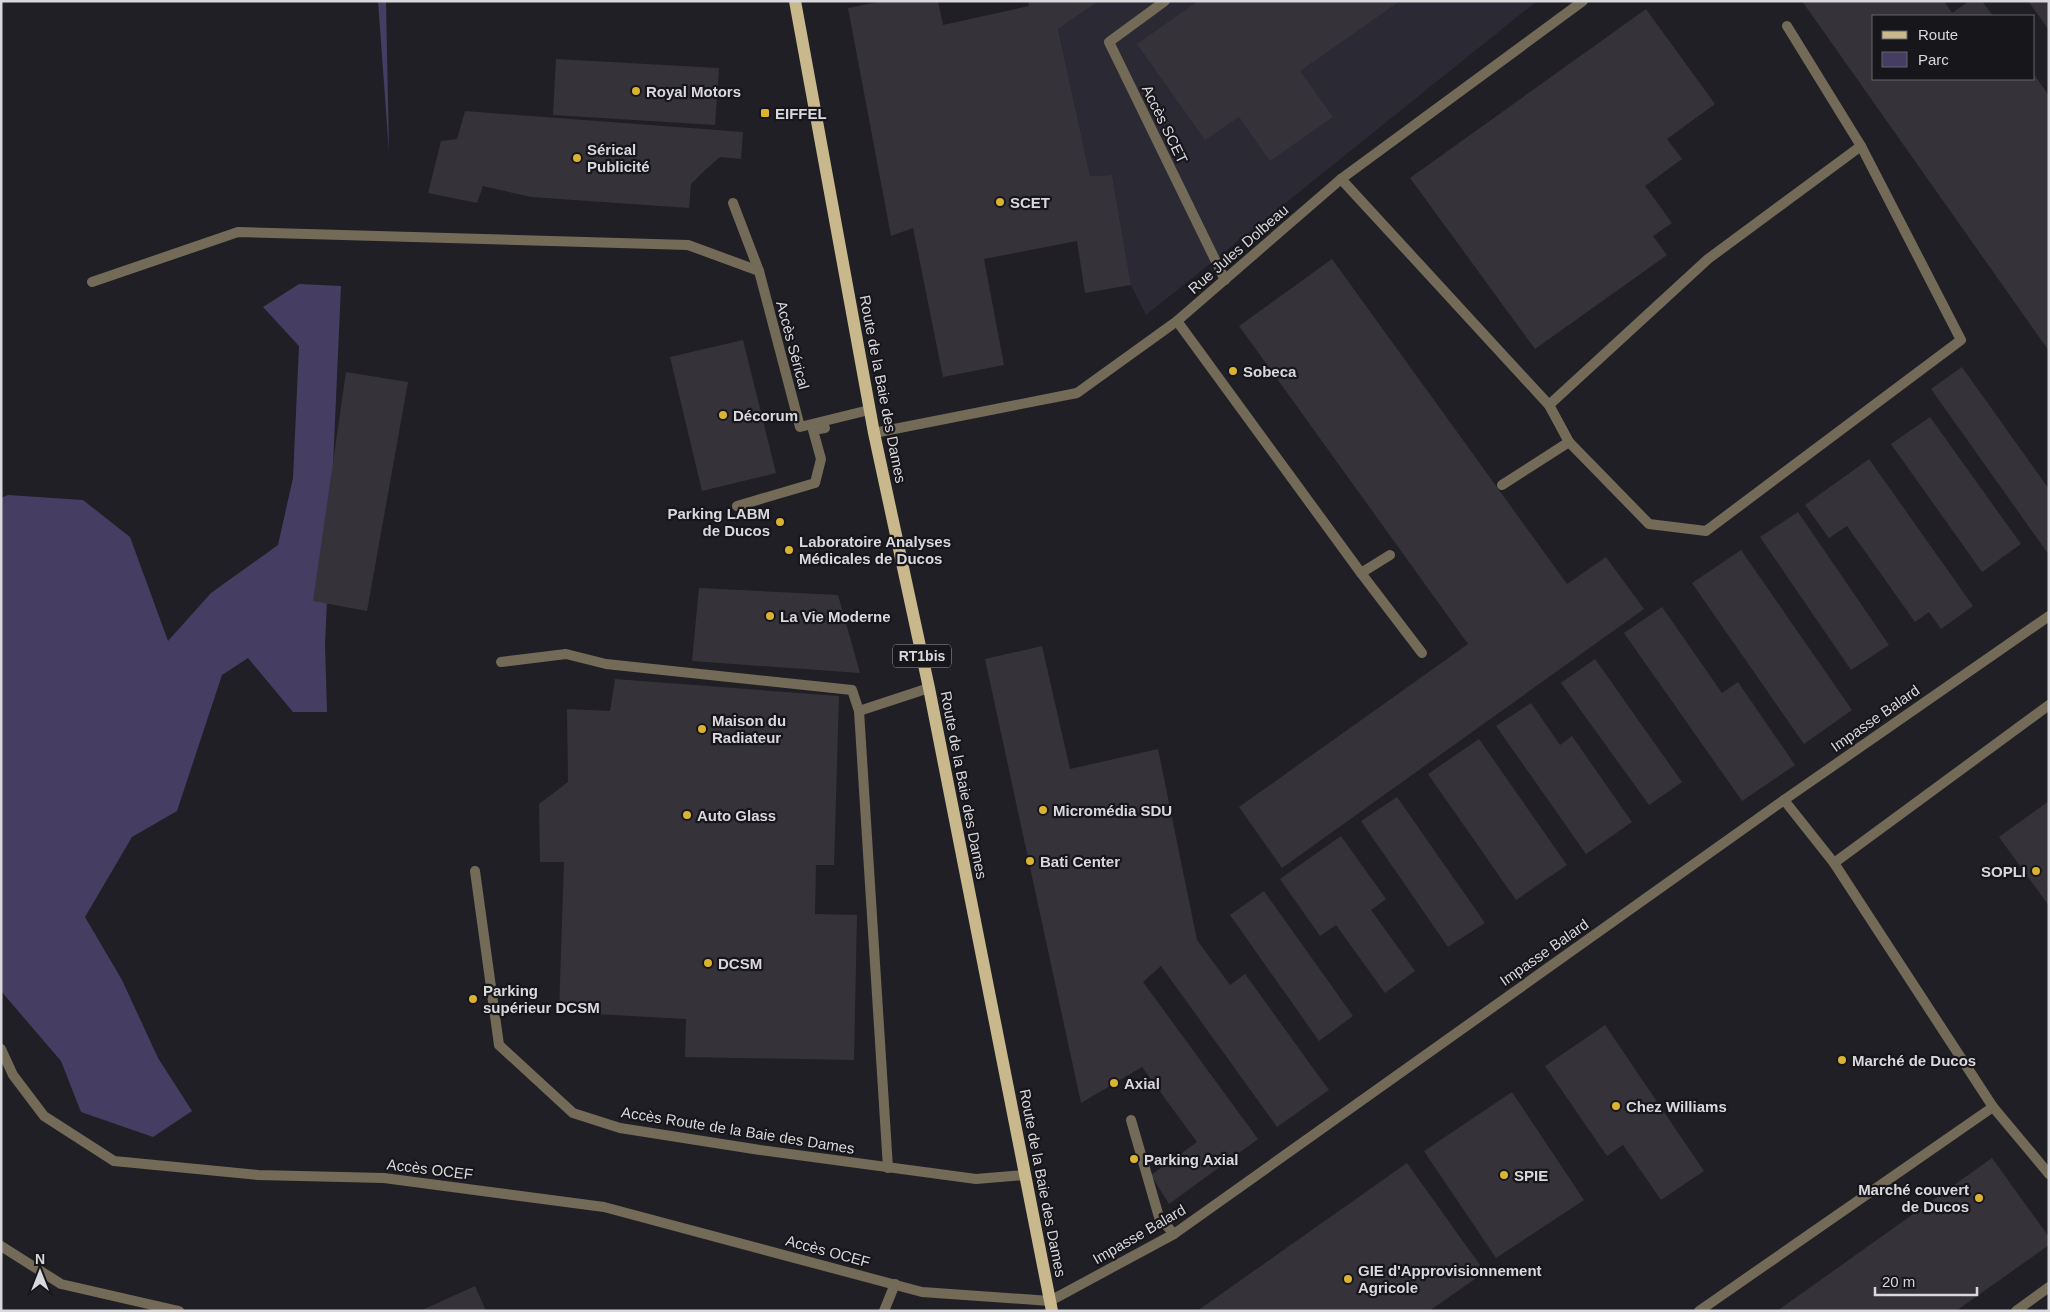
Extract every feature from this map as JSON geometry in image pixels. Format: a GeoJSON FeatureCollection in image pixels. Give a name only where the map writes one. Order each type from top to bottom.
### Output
{"type":"FeatureCollection","features":[{"type":"Feature","properties":{"kind":"main road","name":"Route de la Baie des Dames"},"geometry":{"type":"LineString","coordinates":[[795,1],[870,413],[929,688],[1051,1306]]}},
{"type":"Feature","properties":{"kind":"street","name":"Accès SCET"},"geometry":{"type":"LineString","coordinates":[[1165,1],[1109,42],[1225,280]]}},
{"type":"Feature","properties":{"kind":"street","name":"Rue Jules Dolbeau"},"geometry":{"type":"LineString","coordinates":[[874,433],[1077,393],[1177,321],[1341,179],[1583,1]]}},
{"type":"Feature","properties":{"kind":"street"},"geometry":{"type":"LineString","coordinates":[[1341,179],[1548,405],[1569,442],[1648,524],[1706,531],[1961,340],[1861,146],[1787,26]]}},
{"type":"Feature","properties":{"kind":"street"},"geometry":{"type":"LineString","coordinates":[[1548,405],[1708,259],[1861,146]]}},
{"type":"Feature","properties":{"kind":"street","name":"Accès Sérical"},"geometry":{"type":"LineString","coordinates":[[733,203],[759,271],[800,427],[870,413]]}},
{"type":"Feature","properties":{"kind":"street"},"geometry":{"type":"LineString","coordinates":[[92,282],[238,232],[688,245],[759,271]]}},
{"type":"Feature","properties":{"kind":"street"},"geometry":{"type":"LineString","coordinates":[[1177,321],[1361,573],[1422,653]]}},
{"type":"Feature","properties":{"kind":"street"},"geometry":{"type":"LineString","coordinates":[[737,506],[815,483],[821,459],[813,430],[870,413]]}},
{"type":"Feature","properties":{"kind":"street"},"geometry":{"type":"LineString","coordinates":[[1502,485],[1569,442]]}},
{"type":"Feature","properties":{"kind":"street"},"geometry":{"type":"LineString","coordinates":[[1361,573],[1390,555]]}},
{"type":"Feature","properties":{"kind":"street","name":"Impasse Balard"},"geometry":{"type":"LineString","coordinates":[[1051,1306],[1174,1234],[1784,800],[2049,616]]}},
{"type":"Feature","properties":{"kind":"street"},"geometry":{"type":"LineString","coordinates":[[501,662],[566,654],[606,664],[852,690],[859,711],[888,1168]]}},
{"type":"Feature","properties":{"kind":"street"},"geometry":{"type":"LineString","coordinates":[[859,711],[929,688]]}},
{"type":"Feature","properties":{"kind":"street"},"geometry":{"type":"LineString","coordinates":[[1834,863],[2049,705]]}},
{"type":"Feature","properties":{"kind":"street"},"geometry":{"type":"LineString","coordinates":[[1784,800],[1834,863],[1993,1107],[2049,1174]]}},
{"type":"Feature","properties":{"kind":"street","name":"Accès Route de la Baie des Dames"},"geometry":{"type":"LineString","coordinates":[[475,871],[498,1045],[573,1113],[620,1128],[888,1168],[976,1179],[1025,1175]]}},
{"type":"Feature","properties":{"kind":"street","name":"Accès OCEF"},"geometry":{"type":"LineString","coordinates":[[1,1049],[14,1075],[44,1116],[114,1161],[258,1175],[384,1178],[604,1207],[922,1292],[1051,1306]]}},
{"type":"Feature","properties":{"kind":"street"},"geometry":{"type":"LineString","coordinates":[[1699,1311],[1993,1107]]}},
{"type":"Feature","properties":{"kind":"street"},"geometry":{"type":"LineString","coordinates":[[1131,1120],[1159,1217],[1174,1234]]}},
{"type":"Feature","properties":{"kind":"street"},"geometry":{"type":"LineString","coordinates":[[1,1246],[61,1284],[178,1311]]}},
{"type":"Feature","properties":{"kind":"street"},"geometry":{"type":"LineString","coordinates":[[884,1311],[895,1284]]}},
{"type":"Feature","properties":{"kind":"street"},"geometry":{"type":"LineString","coordinates":[[2016,1311],[2049,1287]]}},
{"type":"Feature","properties":{"kind":"shaded area","name":"SCET"},"geometry":{"type":"Polygon","coordinates":[[[1099,1],[1537,1],[1146,315],[1131,285],[1112,175],[1090,176],[1058,29],[1099,1]]]}},
{"type":"Feature","properties":{"kind":"green space"},"geometry":{"type":"Polygon","coordinates":[[[378,1],[386,1],[389,152],[378,1]]]}},
{"type":"Feature","properties":{"kind":"green space"},"geometry":{"type":"Polygon","coordinates":[[[299,284],[341,286],[325,645],[327,712],[293,712],[248,658],[222,675],[177,811],[132,837],[85,917],[122,980],[158,1058],[192,1111],[153,1137],[81,1112],[61,1061],[1,991],[1,498],[8,495],[83,500],[130,537],[168,641],[211,593],[278,545],[293,478],[299,346],[263,307],[299,284]]]}},
{"type":"Feature","properties":{"kind":"building","name":"SCET"},"geometry":{"type":"Polygon","coordinates":[[[883,1],[938,1],[943,25],[1029,6],[1028,1],[1099,1],[1058,29],[1090,176],[1112,175],[1131,285],[1085,293],[1077,241],[984,259],[1004,365],[943,377],[913,228],[891,236],[848,8],[883,1]]]}},
{"type":"Feature","properties":{"kind":"building"},"geometry":{"type":"Polygon","coordinates":[[[1198,1],[1400,1],[1300,71],[1333,117],[1270,161],[1239,117],[1205,140],[1137,44],[1198,1]]]}},
{"type":"Feature","properties":{"kind":"building"},"geometry":{"type":"Polygon","coordinates":[[[1802,1],[1944,1],[1952,13],[1969,1],[1982,1],[1992,15],[1872,15],[1872,80],[2035,80],[2035,75],[2049,96],[2049,351],[1802,1]]]}},
{"type":"Feature","properties":{"kind":"building"},"geometry":{"type":"Polygon","coordinates":[[[2028,1],[2049,1],[2049,30],[2028,1]]]}},
{"type":"Feature","properties":{"kind":"building"},"geometry":{"type":"Polygon","coordinates":[[[1646,9],[1715,104],[1667,139],[1682,159],[1645,186],[1672,223],[1653,236],[1667,255],[1535,349],[1410,178],[1646,9]]]}},
{"type":"Feature","properties":{"kind":"building","name":"Royal Motors"},"geometry":{"type":"Polygon","coordinates":[[[556,59],[719,68],[715,125],[553,115],[556,59]]]}},
{"type":"Feature","properties":{"kind":"building","name":"Sérical Publicité"},"geometry":{"type":"Polygon","coordinates":[[[465,111],[743,132],[741,159],[720,157],[704,171],[691,184],[689,208],[531,197],[483,186],[477,203],[428,193],[441,141],[457,139],[465,111]]]}},
{"type":"Feature","properties":{"kind":"building"},"geometry":{"type":"Polygon","coordinates":[[[1332,259],[1567,584],[1606,557],[1644,609],[1282,868],[1239,807],[1468,644],[1239,326],[1332,259]]]}},
{"type":"Feature","properties":{"kind":"building","name":"Décorum"},"geometry":{"type":"Polygon","coordinates":[[[743,340],[776,473],[702,491],[670,357],[743,340]]]}},
{"type":"Feature","properties":{"kind":"building"},"geometry":{"type":"Polygon","coordinates":[[[1962,367],[2049,489],[2049,555],[1931,389],[1962,367]]]}},
{"type":"Feature","properties":{"kind":"building"},"geometry":{"type":"Polygon","coordinates":[[[346,372],[408,382],[367,611],[313,601],[346,372]]]}},
{"type":"Feature","properties":{"kind":"building"},"geometry":{"type":"Polygon","coordinates":[[[1930,417],[2021,544],[1982,572],[1891,444],[1930,417]]]}},
{"type":"Feature","properties":{"kind":"building"},"geometry":{"type":"Polygon","coordinates":[[[1869,459],[1973,606],[1941,629],[1929,612],[1915,622],[1847,526],[1829,538],[1805,505],[1869,459]]]}},
{"type":"Feature","properties":{"kind":"building"},"geometry":{"type":"Polygon","coordinates":[[[1798,512],[1889,645],[1851,670],[1760,537],[1798,512]]]}},
{"type":"Feature","properties":{"kind":"building"},"geometry":{"type":"Polygon","coordinates":[[[1741,550],[1852,710],[1804,744],[1692,583],[1741,550]]]}},
{"type":"Feature","properties":{"kind":"building","name":"La Vie Moderne"},"geometry":{"type":"Polygon","coordinates":[[[699,588],[838,595],[860,673],[692,661],[699,588]]]}},
{"type":"Feature","properties":{"kind":"building"},"geometry":{"type":"Polygon","coordinates":[[[1662,607],[1722,693],[1738,682],[1795,765],[1742,801],[1624,633],[1662,607]]]}},
{"type":"Feature","properties":{"kind":"building"},"geometry":{"type":"Polygon","coordinates":[[[1042,646],[1070,769],[1158,749],[1197,940],[1230,985],[1245,974],[1329,1090],[1277,1127],[1161,966],[1143,982],[1258,1139],[1169,1204],[1151,1175],[1197,1142],[1142,1067],[1081,1103],[985,659],[1042,646]]]}},
{"type":"Feature","properties":{"kind":"building"},"geometry":{"type":"Polygon","coordinates":[[[1595,659],[1682,782],[1649,805],[1561,683],[1595,659]]]}},
{"type":"Feature","properties":{"kind":"building"},"geometry":{"type":"Polygon","coordinates":[[[615,679],[839,696],[834,865],[816,865],[815,914],[857,915],[854,1060],[685,1057],[686,1019],[559,1012],[564,862],[540,862],[539,804],[568,782],[567,709],[610,711],[615,679]]]}},
{"type":"Feature","properties":{"kind":"building"},"geometry":{"type":"Polygon","coordinates":[[[1531,703],[1560,745],[1572,736],[1632,822],[1586,854],[1496,726],[1531,703]]]}},
{"type":"Feature","properties":{"kind":"building"},"geometry":{"type":"Polygon","coordinates":[[[1479,739],[1567,865],[1516,900],[1428,774],[1479,739]]]}},
{"type":"Feature","properties":{"kind":"building"},"geometry":{"type":"Polygon","coordinates":[[[1397,797],[1485,923],[1448,947],[1361,821],[1397,797]]]}},
{"type":"Feature","properties":{"kind":"building","name":"SOPLI"},"geometry":{"type":"Polygon","coordinates":[[[2049,801],[2049,906],[1999,837],[2049,801]]]}},
{"type":"Feature","properties":{"kind":"building"},"geometry":{"type":"Polygon","coordinates":[[[1341,836],[1386,899],[1371,910],[1415,971],[1385,993],[1336,925],[1320,936],[1280,879],[1341,836]]]}},
{"type":"Feature","properties":{"kind":"building"},"geometry":{"type":"Polygon","coordinates":[[[1264,891],[1353,1016],[1319,1041],[1230,915],[1264,891]]]}},
{"type":"Feature","properties":{"kind":"building","name":"Chez Williams"},"geometry":{"type":"Polygon","coordinates":[[[1605,1025],[1704,1171],[1661,1200],[1623,1145],[1607,1156],[1545,1066],[1605,1025]]]}},
{"type":"Feature","properties":{"kind":"building","name":"SPIE"},"geometry":{"type":"Polygon","coordinates":[[[1512,1092],[1584,1200],[1496,1258],[1424,1151],[1512,1092]]]}},
{"type":"Feature","properties":{"kind":"building","name":"Marché couvert de Ducos"},"geometry":{"type":"Polygon","coordinates":[[[1992,1158],[2049,1237],[2049,1245],[1956,1311],[1777,1311],[1992,1158]]]}},
{"type":"Feature","properties":{"kind":"building"},"geometry":{"type":"Polygon","coordinates":[[[1407,1163],[1485,1272],[1429,1311],[1197,1311],[1407,1163]]]}},
{"type":"Feature","properties":{"kind":"building"},"geometry":{"type":"Polygon","coordinates":[[[475,1286],[486,1311],[420,1311],[475,1286]]]}},
{"type":"Feature","properties":{"kind":"place","name":"Royal Motors"},"geometry":{"type":"Point","coordinates":[636,91]}},
{"type":"Feature","properties":{"kind":"place","name":"EIFFEL"},"geometry":{"type":"Point","coordinates":[765,113]}},
{"type":"Feature","properties":{"kind":"place","name":"Sérical Publicité"},"geometry":{"type":"Point","coordinates":[577,158]}},
{"type":"Feature","properties":{"kind":"place","name":"SCET"},"geometry":{"type":"Point","coordinates":[1000,202]}},
{"type":"Feature","properties":{"kind":"place","name":"Sobeca"},"geometry":{"type":"Point","coordinates":[1233,371]}},
{"type":"Feature","properties":{"kind":"place","name":"Décorum"},"geometry":{"type":"Point","coordinates":[723,415]}},
{"type":"Feature","properties":{"kind":"place","name":"Parking LABM de Ducos"},"geometry":{"type":"Point","coordinates":[780,522]}},
{"type":"Feature","properties":{"kind":"place","name":"Laboratoire Analyses Médicales de Ducos"},"geometry":{"type":"Point","coordinates":[789,550]}},
{"type":"Feature","properties":{"kind":"place","name":"La Vie Moderne"},"geometry":{"type":"Point","coordinates":[770,616]}},
{"type":"Feature","properties":{"kind":"place","name":"Maison du Radiateur"},"geometry":{"type":"Point","coordinates":[702,729]}},
{"type":"Feature","properties":{"kind":"place","name":"Micromédia SDU"},"geometry":{"type":"Point","coordinates":[1043,810]}},
{"type":"Feature","properties":{"kind":"place","name":"Auto Glass"},"geometry":{"type":"Point","coordinates":[687,815]}},
{"type":"Feature","properties":{"kind":"place","name":"Bati Center"},"geometry":{"type":"Point","coordinates":[1030,861]}},
{"type":"Feature","properties":{"kind":"place","name":"SOPLI"},"geometry":{"type":"Point","coordinates":[2036,871]}},
{"type":"Feature","properties":{"kind":"place","name":"DCSM"},"geometry":{"type":"Point","coordinates":[708,963]}},
{"type":"Feature","properties":{"kind":"place","name":"Parking supérieur DCSM"},"geometry":{"type":"Point","coordinates":[473,999]}},
{"type":"Feature","properties":{"kind":"place","name":"Marché de Ducos"},"geometry":{"type":"Point","coordinates":[1842,1060]}},
{"type":"Feature","properties":{"kind":"place","name":"Axial"},"geometry":{"type":"Point","coordinates":[1114,1083]}},
{"type":"Feature","properties":{"kind":"place","name":"Chez Williams"},"geometry":{"type":"Point","coordinates":[1616,1106]}},
{"type":"Feature","properties":{"kind":"place","name":"Parking Axial"},"geometry":{"type":"Point","coordinates":[1134,1159]}},
{"type":"Feature","properties":{"kind":"place","name":"SPIE"},"geometry":{"type":"Point","coordinates":[1504,1175]}},
{"type":"Feature","properties":{"kind":"place","name":"Marché couvert de Ducos"},"geometry":{"type":"Point","coordinates":[1979,1198]}},
{"type":"Feature","properties":{"kind":"place","name":"GIE d'Approvisionnement Agricole"},"geometry":{"type":"Point","coordinates":[1348,1279]}}]}
